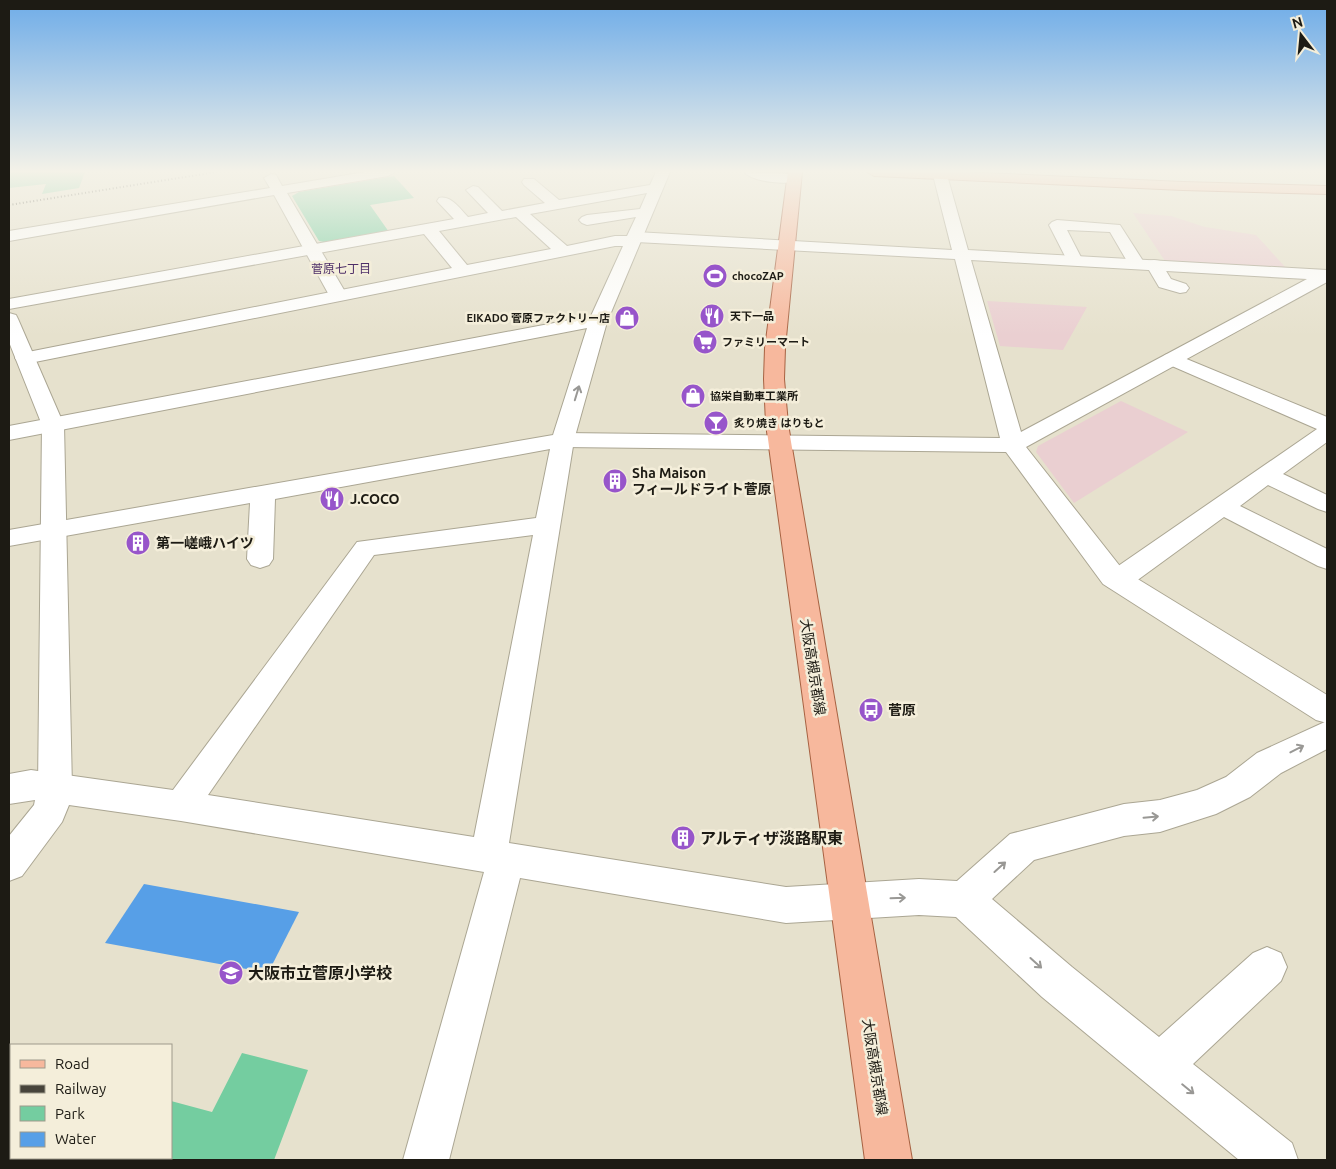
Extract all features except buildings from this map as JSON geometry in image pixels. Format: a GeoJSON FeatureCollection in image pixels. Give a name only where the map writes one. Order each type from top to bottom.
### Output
{"type":"FeatureCollection","features":[{"type":"Feature","properties":{"kind":"main road","name":"大阪高槻京都線"},"geometry":{"type":"LineString","coordinates":[[788,227],[774,379],[780,442],[889,1160]]}},
{"type":"Feature","properties":{"kind":"street"},"geometry":{"type":"LineString","coordinates":[[9,236],[53,227]]}},
{"type":"Feature","properties":{"kind":"street"},"geometry":{"type":"LineString","coordinates":[[298,227],[338,295]]}},
{"type":"Feature","properties":{"kind":"street"},"geometry":{"type":"LineString","coordinates":[[9,304],[437,227]]}},
{"type":"Feature","properties":{"kind":"street"},"geometry":{"type":"LineString","coordinates":[[536,227],[563,251]]}},
{"type":"Feature","properties":{"kind":"street"},"geometry":{"type":"LineString","coordinates":[[426,1160],[497,857],[548,525],[563,440],[598,322],[640,227]]}},
{"type":"Feature","properties":{"kind":"street"},"geometry":{"type":"LineString","coordinates":[[954,227],[1013,445],[1113,577],[1327,711]]}},
{"type":"Feature","properties":{"kind":"street"},"geometry":{"type":"LineString","coordinates":[[1058,227],[1075,261]]}},
{"type":"Feature","properties":{"kind":"street"},"geometry":{"type":"LineString","coordinates":[[1114,227],[1146,265],[1165,283],[1180,288]]}},
{"type":"Feature","properties":{"kind":"street"},"geometry":{"type":"LineString","coordinates":[[428,228],[463,271]]}},
{"type":"Feature","properties":{"kind":"street"},"geometry":{"type":"LineString","coordinates":[[25,358],[563,251],[635,239],[961,254],[1327,275]]}},
{"type":"Feature","properties":{"kind":"street"},"geometry":{"type":"LineString","coordinates":[[9,538],[563,440],[1013,445],[1327,275]]}},
{"type":"Feature","properties":{"kind":"street"},"geometry":{"type":"LineString","coordinates":[[9,319],[53,425],[55,788],[50,811],[9,864]]}},
{"type":"Feature","properties":{"kind":"street"},"geometry":{"type":"LineString","coordinates":[[9,434],[587,322],[598,322]]}},
{"type":"Feature","properties":{"kind":"street"},"geometry":{"type":"LineString","coordinates":[[1172,359],[1327,425]]}},
{"type":"Feature","properties":{"kind":"street"},"geometry":{"type":"LineString","coordinates":[[1118,580],[1327,432]]}},
{"type":"Feature","properties":{"kind":"street"},"geometry":{"type":"LineString","coordinates":[[1267,476],[1327,504]]}},
{"type":"Feature","properties":{"kind":"street"},"geometry":{"type":"LineString","coordinates":[[260,559],[263,493]]}},
{"type":"Feature","properties":{"kind":"street"},"geometry":{"type":"LineString","coordinates":[[1223,507],[1327,560]]}},
{"type":"Feature","properties":{"kind":"street"},"geometry":{"type":"LineString","coordinates":[[181,806],[366,548],[548,525]]}},
{"type":"Feature","properties":{"kind":"street"},"geometry":{"type":"LineString","coordinates":[[964,899],[1023,846],[1124,820],[1160,816],[1204,803],[1238,786],[1269,763],[1327,734]]}},
{"type":"Feature","properties":{"kind":"street"},"geometry":{"type":"LineString","coordinates":[[9,790],[31,785],[181,806],[786,905],[919,897],[964,899],[1057,982],[1275,1160]]}},
{"type":"Feature","properties":{"kind":"street"},"geometry":{"type":"LineString","coordinates":[[1159,1066],[1267,967]]}},
{"type":"Feature","properties":{"kind":"shaded area"},"geometry":{"type":"Polygon","coordinates":[[[1142,227],[1204,227],[1256,235],[1286,268],[1165,261],[1142,227]]]}},
{"type":"Feature","properties":{"kind":"shaded area"},"geometry":{"type":"Polygon","coordinates":[[[987,301],[1087,307],[1063,350],[1000,346],[987,301]]]}},
{"type":"Feature","properties":{"kind":"shaded area"},"geometry":{"type":"Polygon","coordinates":[[[1121,401],[1188,432],[1074,503],[1036,452],[1038,446],[1121,401]]]}},
{"type":"Feature","properties":{"kind":"green space"},"geometry":{"type":"Polygon","coordinates":[[[310,227],[385,227],[389,232],[329,243],[319,241],[310,227]]]}},
{"type":"Feature","properties":{"kind":"green space"},"geometry":{"type":"Polygon","coordinates":[[[242,1053],[308,1070],[274,1160],[9,1160],[10,1090],[10,1159],[172,1159],[172,1101],[212,1112],[242,1053]]]}},
{"type":"Feature","properties":{"kind":"water"},"geometry":{"type":"Polygon","coordinates":[[[144,884],[299,912],[268,973],[105,943],[144,884]]]}},
{"type":"Feature","properties":{"kind":"place","name":"chocoZAP"},"geometry":{"type":"Point","coordinates":[715,276]}},
{"type":"Feature","properties":{"kind":"place","name":"天下一品"},"geometry":{"type":"Point","coordinates":[712,316]}},
{"type":"Feature","properties":{"kind":"place","name":"EIKADO 菅原ファクトリー店"},"geometry":{"type":"Point","coordinates":[627,318]}},
{"type":"Feature","properties":{"kind":"place","name":"ファミリーマート"},"geometry":{"type":"Point","coordinates":[705,342]}},
{"type":"Feature","properties":{"kind":"place","name":"協栄自動車工業所"},"geometry":{"type":"Point","coordinates":[693,396]}},
{"type":"Feature","properties":{"kind":"place","name":"炙り焼き はりもと"},"geometry":{"type":"Point","coordinates":[716,423]}},
{"type":"Feature","properties":{"kind":"place","name":"Sha Maison フィールドライト菅原"},"geometry":{"type":"Point","coordinates":[615,481]}},
{"type":"Feature","properties":{"kind":"place","name":"J.COCO"},"geometry":{"type":"Point","coordinates":[332,499]}},
{"type":"Feature","properties":{"kind":"place","name":"第一嵯峨ハイツ"},"geometry":{"type":"Point","coordinates":[138,543]}},
{"type":"Feature","properties":{"kind":"place","name":"菅原"},"geometry":{"type":"Point","coordinates":[871,710]}},
{"type":"Feature","properties":{"kind":"place","name":"アルティザ淡路駅東"},"geometry":{"type":"Point","coordinates":[683,838]}},
{"type":"Feature","properties":{"kind":"place","name":"大阪市立菅原小学校"},"geometry":{"type":"Point","coordinates":[231,973]}},
{"type":"Feature","properties":{"kind":"district","name":"菅原七丁目"},"geometry":{"type":"Point","coordinates":[341,269]}}]}
